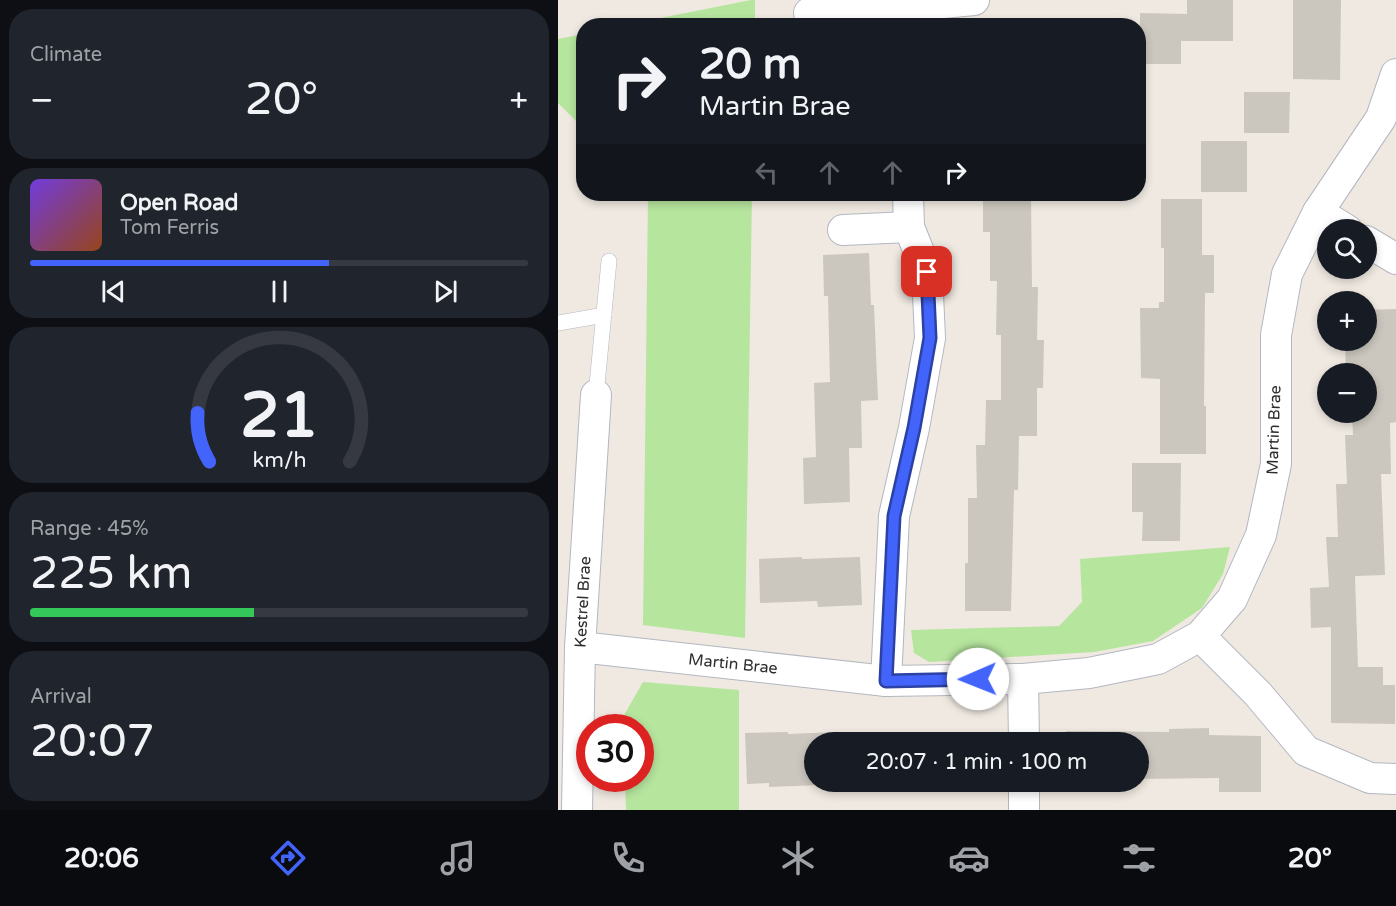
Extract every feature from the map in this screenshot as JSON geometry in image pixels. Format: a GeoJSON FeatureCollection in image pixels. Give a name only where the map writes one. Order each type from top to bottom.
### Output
{"type":"FeatureCollection","features":[{"type":"Feature","properties":{"kind":"street"},"geometry":{"type":"LineString","coordinates":[[808,13],[891,17],[974,0]]}},
{"type":"Feature","properties":{"kind":"street","name":"Martin Brae"},"geometry":{"type":"LineString","coordinates":[[580,647],[886,681],[1023,679],[1089,673],[1158,659],[1200,636],[1232,599],[1261,535],[1276,465],[1276,335],[1287,274],[1318,212],[1381,118],[1396,74]]}},
{"type":"Feature","properties":{"kind":"street"},"geometry":{"type":"LineString","coordinates":[[886,681],[894,516],[914,428],[930,338],[927,272],[909,228],[908,201]]}},
{"type":"Feature","properties":{"kind":"street"},"geometry":{"type":"LineString","coordinates":[[1318,212],[1329,219]]}},
{"type":"Feature","properties":{"kind":"street"},"geometry":{"type":"LineString","coordinates":[[843,230],[909,228]]}},
{"type":"Feature","properties":{"kind":"street"},"geometry":{"type":"LineString","coordinates":[[1377,248],[1396,259]]}},
{"type":"Feature","properties":{"kind":"street","name":"Kestrel Brae"},"geometry":{"type":"LineString","coordinates":[[577,810],[580,647],[596,395]]}},
{"type":"Feature","properties":{"kind":"street"},"geometry":{"type":"LineString","coordinates":[[1200,636],[1258,694],[1306,751],[1370,778],[1396,779]]}},
{"type":"Feature","properties":{"kind":"street"},"geometry":{"type":"LineString","coordinates":[[1023,679],[1024,732]]}},
{"type":"Feature","properties":{"kind":"street"},"geometry":{"type":"LineString","coordinates":[[1024,792],[1024,810]]}},
{"type":"Feature","properties":{"kind":"lane"},"geometry":{"type":"LineString","coordinates":[[596,395],[609,261]]}},
{"type":"Feature","properties":{"kind":"lane"},"geometry":{"type":"LineString","coordinates":[[558,323],[604,315]]}},
{"type":"Feature","properties":{"kind":"green space"},"geometry":{"type":"Polygon","coordinates":[[[751,0],[755,0],[755,18],[660,18],[751,0]]]}},
{"type":"Feature","properties":{"kind":"green space"},"geometry":{"type":"Polygon","coordinates":[[[576,36],[576,121],[558,103],[558,39],[576,36]]]}},
{"type":"Feature","properties":{"kind":"green space"},"geometry":{"type":"Polygon","coordinates":[[[648,201],[752,201],[745,638],[643,625],[648,201]]]}},
{"type":"Feature","properties":{"kind":"green space"},"geometry":{"type":"Polygon","coordinates":[[[1230,547],[1223,574],[1202,608],[1153,641],[1094,652],[929,662],[914,653],[911,630],[1059,626],[1082,602],[1080,559],[1230,547]]]}},
{"type":"Feature","properties":{"kind":"green space"},"geometry":{"type":"Polygon","coordinates":[[[643,682],[739,690],[739,810],[626,810],[625,792],[654,792],[654,714],[625,714],[643,682]]]}},
{"type":"Feature","properties":{"kind":"building"},"geometry":{"type":"Polygon","coordinates":[[[1187,0],[1233,0],[1233,41],[1181,41],[1181,64],[1146,64],[1146,18],[1140,18],[1140,13],[1187,14],[1187,0]]]}},
{"type":"Feature","properties":{"kind":"building"},"geometry":{"type":"Polygon","coordinates":[[[1293,0],[1341,0],[1340,80],[1293,79],[1293,0]]]}},
{"type":"Feature","properties":{"kind":"building"},"geometry":{"type":"Polygon","coordinates":[[[1244,92],[1290,92],[1289,133],[1244,133],[1244,92]]]}},
{"type":"Feature","properties":{"kind":"building"},"geometry":{"type":"Polygon","coordinates":[[[1201,141],[1247,141],[1247,192],[1201,192],[1201,141]]]}},
{"type":"Feature","properties":{"kind":"building"},"geometry":{"type":"Polygon","coordinates":[[[1161,199],[1202,199],[1202,255],[1214,255],[1214,293],[1205,293],[1206,454],[1160,454],[1160,379],[1141,378],[1140,308],[1159,308],[1159,302],[1164,302],[1161,199]]]}},
{"type":"Feature","properties":{"kind":"building"},"geometry":{"type":"Polygon","coordinates":[[[983,201],[1031,201],[1032,287],[1038,287],[1037,340],[1044,340],[1043,388],[1037,388],[1037,436],[1019,436],[1018,490],[1014,490],[1011,611],[965,611],[968,498],[977,498],[976,445],[985,445],[986,400],[1001,400],[1001,335],[996,335],[997,281],[990,281],[990,232],[983,232],[983,201]]]}},
{"type":"Feature","properties":{"kind":"building"},"geometry":{"type":"Polygon","coordinates":[[[869,253],[871,305],[874,305],[878,400],[861,401],[862,448],[849,448],[850,502],[804,504],[803,458],[816,457],[814,383],[830,382],[828,296],[824,296],[823,255],[869,253]]]}},
{"type":"Feature","properties":{"kind":"building"},"geometry":{"type":"Polygon","coordinates":[[[1396,309],[1396,422],[1390,423],[1391,474],[1381,474],[1385,575],[1355,576],[1358,667],[1383,667],[1383,685],[1395,685],[1395,724],[1331,723],[1331,627],[1311,628],[1310,588],[1329,587],[1326,537],[1338,537],[1336,484],[1347,484],[1345,435],[1353,435],[1352,423],[1377,423],[1377,363],[1346,363],[1345,351],[1377,351],[1377,310],[1396,309]]]}},
{"type":"Feature","properties":{"kind":"building"},"geometry":{"type":"Polygon","coordinates":[[[1132,463],[1181,463],[1180,541],[1142,541],[1143,512],[1132,512],[1132,463]]]}},
{"type":"Feature","properties":{"kind":"building"},"geometry":{"type":"Polygon","coordinates":[[[802,557],[802,559],[860,557],[862,605],[818,607],[817,601],[760,603],[759,559],[802,557]]]}},
{"type":"Feature","properties":{"kind":"building"},"geometry":{"type":"Polygon","coordinates":[[[1209,728],[1209,735],[1261,736],[1261,792],[1219,792],[1219,778],[1149,779],[1149,732],[1066,732],[1066,731],[1169,732],[1169,729],[1209,728]]]}},
{"type":"Feature","properties":{"kind":"building"},"geometry":{"type":"Polygon","coordinates":[[[745,733],[804,733],[804,786],[769,787],[769,783],[747,784],[745,733]]]}},
{"type":"Feature","properties":{"kind":"route"},"geometry":{"type":"LineString","coordinates":[[927,272],[930,338],[914,428],[894,516],[886,681],[978,679]]}}]}
